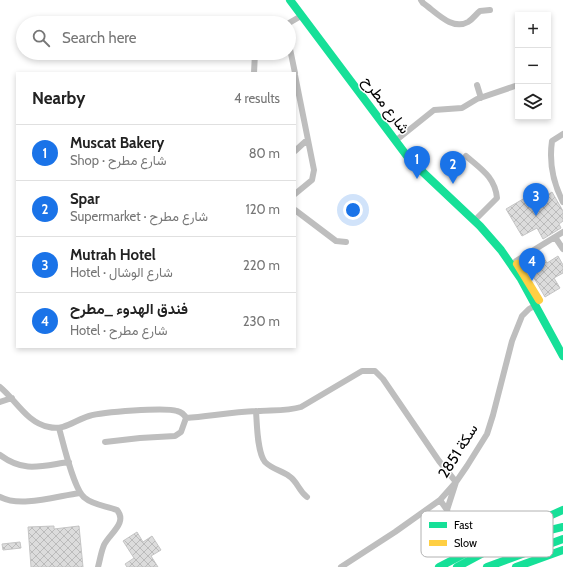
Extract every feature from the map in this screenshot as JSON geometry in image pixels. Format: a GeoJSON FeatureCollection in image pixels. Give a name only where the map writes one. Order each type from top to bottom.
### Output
{"type":"FeatureCollection","features":[{"type":"Feature","properties":{"kind":"main road","name":"شارع مطرح"},"geometry":{"type":"LineString","coordinates":[[290,0],[408,157],[426,176],[482,227],[498,246],[536,305],[563,356]]}},
{"type":"Feature","properties":{"kind":"main road","name":"شارع مطرح"},"geometry":{"type":"LineString","coordinates":[[295,0],[399,138],[423,165],[478,217],[516,261],[535,292],[563,345]]}},
{"type":"Feature","properties":{"kind":"main road"},"geometry":{"type":"LineString","coordinates":[[553,515],[563,510]]}},
{"type":"Feature","properties":{"kind":"main road"},"geometry":{"type":"LineString","coordinates":[[553,524],[563,520]]}},
{"type":"Feature","properties":{"kind":"main road"},"geometry":{"type":"LineString","coordinates":[[553,529],[563,527]]}},
{"type":"Feature","properties":{"kind":"main road"},"geometry":{"type":"LineString","coordinates":[[553,542],[563,539]]}},
{"type":"Feature","properties":{"kind":"main road"},"geometry":{"type":"LineString","coordinates":[[553,554],[563,550]]}},
{"type":"Feature","properties":{"kind":"main road"},"geometry":{"type":"LineString","coordinates":[[519,567],[563,555]]}},
{"type":"Feature","properties":{"kind":"main road"},"geometry":{"type":"LineString","coordinates":[[439,567],[458,557]]}},
{"type":"Feature","properties":{"kind":"main road"},"geometry":{"type":"LineString","coordinates":[[457,567],[476,557]]}},
{"type":"Feature","properties":{"kind":"main road"},"geometry":{"type":"LineString","coordinates":[[489,566],[513,557]]}},
{"type":"Feature","properties":{"kind":"main road"},"geometry":{"type":"LineString","coordinates":[[516,567],[544,557]]}},
{"type":"Feature","properties":{"kind":"street"},"geometry":{"type":"LineString","coordinates":[[421,0],[451,24],[465,24],[480,11],[490,10]]}},
{"type":"Feature","properties":{"kind":"street"},"geometry":{"type":"LineString","coordinates":[[296,19],[301,16]]}},
{"type":"Feature","properties":{"kind":"street"},"geometry":{"type":"LineString","coordinates":[[254,72],[255,60]]}},
{"type":"Feature","properties":{"kind":"street"},"geometry":{"type":"LineString","coordinates":[[292,60],[295,72]]}},
{"type":"Feature","properties":{"kind":"street"},"geometry":{"type":"LineString","coordinates":[[296,80],[314,170],[312,180],[296,193]]}},
{"type":"Feature","properties":{"kind":"street"},"geometry":{"type":"LineString","coordinates":[[477,85],[481,98]]}},
{"type":"Feature","properties":{"kind":"street"},"geometry":{"type":"LineString","coordinates":[[399,138],[434,110],[462,108],[470,102],[515,86]]}},
{"type":"Feature","properties":{"kind":"street"},"geometry":{"type":"LineString","coordinates":[[563,134],[552,141],[551,147],[553,177],[563,202]]}},
{"type":"Feature","properties":{"kind":"street"},"geometry":{"type":"LineString","coordinates":[[296,150],[307,140]]}},
{"type":"Feature","properties":{"kind":"street"},"geometry":{"type":"LineString","coordinates":[[466,156],[491,180],[496,189],[497,198],[478,217]]}},
{"type":"Feature","properties":{"kind":"street"},"geometry":{"type":"LineString","coordinates":[[296,211],[336,241],[346,242]]}},
{"type":"Feature","properties":{"kind":"street"},"geometry":{"type":"LineString","coordinates":[[516,261],[563,232]]}},
{"type":"Feature","properties":{"kind":"street"},"geometry":{"type":"LineString","coordinates":[[555,237],[563,249]]}},
{"type":"Feature","properties":{"kind":"street","name":"سكة 2851"},"geometry":{"type":"LineString","coordinates":[[425,511],[440,500],[456,482],[486,434],[493,415],[512,341],[522,316],[536,305]]}},
{"type":"Feature","properties":{"kind":"street"},"geometry":{"type":"LineString","coordinates":[[186,418],[256,411],[295,409],[362,371],[375,371],[384,379],[439,461],[456,482],[446,510]]}},
{"type":"Feature","properties":{"kind":"street"},"geometry":{"type":"LineString","coordinates":[[0,387],[30,418],[49,428],[59,428],[89,416],[108,413],[165,409],[178,411],[185,414],[186,418],[181,432],[175,436],[105,442]]}},
{"type":"Feature","properties":{"kind":"street"},"geometry":{"type":"LineString","coordinates":[[0,402],[12,398]]}},
{"type":"Feature","properties":{"kind":"street"},"geometry":{"type":"LineString","coordinates":[[256,411],[260,452],[265,462],[297,482],[300,492],[307,497]]}},
{"type":"Feature","properties":{"kind":"street"},"geometry":{"type":"LineString","coordinates":[[59,428],[80,493],[86,500],[117,510],[120,514],[120,523],[105,543],[98,567]]}},
{"type":"Feature","properties":{"kind":"street"},"geometry":{"type":"LineString","coordinates":[[0,455],[10,462],[20,466],[35,467],[69,462]]}},
{"type":"Feature","properties":{"kind":"street"},"geometry":{"type":"LineString","coordinates":[[0,497],[6,500],[22,503],[80,493]]}},
{"type":"Feature","properties":{"kind":"street"},"geometry":{"type":"LineString","coordinates":[[440,500],[446,510]]}},
{"type":"Feature","properties":{"kind":"street","name":"سكة 2851"},"geometry":{"type":"LineString","coordinates":[[341,567],[421,514]]}},
{"type":"Feature","properties":{"kind":"building"},"geometry":{"type":"Polygon","coordinates":[[[542,188],[546,196],[552,192],[563,211],[563,221],[559,224],[561,228],[543,239],[537,228],[522,236],[506,209],[542,188]]]}},
{"type":"Feature","properties":{"kind":"building"},"geometry":{"type":"Polygon","coordinates":[[[542,255],[547,263],[558,256],[563,265],[563,273],[554,278],[560,288],[545,297],[526,264],[542,255]]]}},
{"type":"Feature","properties":{"kind":"building"},"geometry":{"type":"Polygon","coordinates":[[[54,526],[54,529],[79,526],[83,567],[31,567],[28,527],[54,526]]]}},
{"type":"Feature","properties":{"kind":"building"},"geometry":{"type":"Polygon","coordinates":[[[137,532],[143,542],[152,536],[161,550],[151,556],[158,567],[127,567],[125,564],[134,558],[123,541],[137,532]]]}},
{"type":"Feature","properties":{"kind":"building"},"geometry":{"type":"Polygon","coordinates":[[[20,542],[21,548],[3,550],[2,544],[20,542]]]}},
{"type":"Feature","properties":{"kind":"traffic: fast"},"geometry":{"type":"LineString","coordinates":[[290,0],[410,160],[480,226],[501,250],[521,279],[563,356]]}},
{"type":"Feature","properties":{"kind":"traffic: fast"},"geometry":{"type":"LineString","coordinates":[[553,514],[563,510]]}},
{"type":"Feature","properties":{"kind":"traffic: fast"},"geometry":{"type":"LineString","coordinates":[[553,529],[563,527]]}},
{"type":"Feature","properties":{"kind":"traffic: fast"},"geometry":{"type":"LineString","coordinates":[[553,543],[563,539]]}},
{"type":"Feature","properties":{"kind":"traffic: fast"},"geometry":{"type":"LineString","coordinates":[[553,554],[563,550]]}},
{"type":"Feature","properties":{"kind":"traffic: fast"},"geometry":{"type":"LineString","coordinates":[[439,567],[458,557]]}},
{"type":"Feature","properties":{"kind":"traffic: fast"},"geometry":{"type":"LineString","coordinates":[[457,567],[476,557]]}},
{"type":"Feature","properties":{"kind":"traffic: fast"},"geometry":{"type":"LineString","coordinates":[[487,567],[514,557]]}},
{"type":"Feature","properties":{"kind":"traffic: fast"},"geometry":{"type":"LineString","coordinates":[[516,567],[544,557]]}},
{"type":"Feature","properties":{"kind":"traffic: slow"},"geometry":{"type":"LineString","coordinates":[[517,264],[539,300]]}},
{"type":"Feature","properties":{"kind":"place","name":"Muscat Bakery"},"geometry":{"type":"Point","coordinates":[417,179]}},
{"type":"Feature","properties":{"kind":"place","name":"Spar"},"geometry":{"type":"Point","coordinates":[453,184]}},
{"type":"Feature","properties":{"kind":"place","name":"Mutrah Hotel"},"geometry":{"type":"Point","coordinates":[536,216]}},
{"type":"Feature","properties":{"kind":"place","name":"فندق الهدوء _مطرح"},"geometry":{"type":"Point","coordinates":[532,281]}}]}
